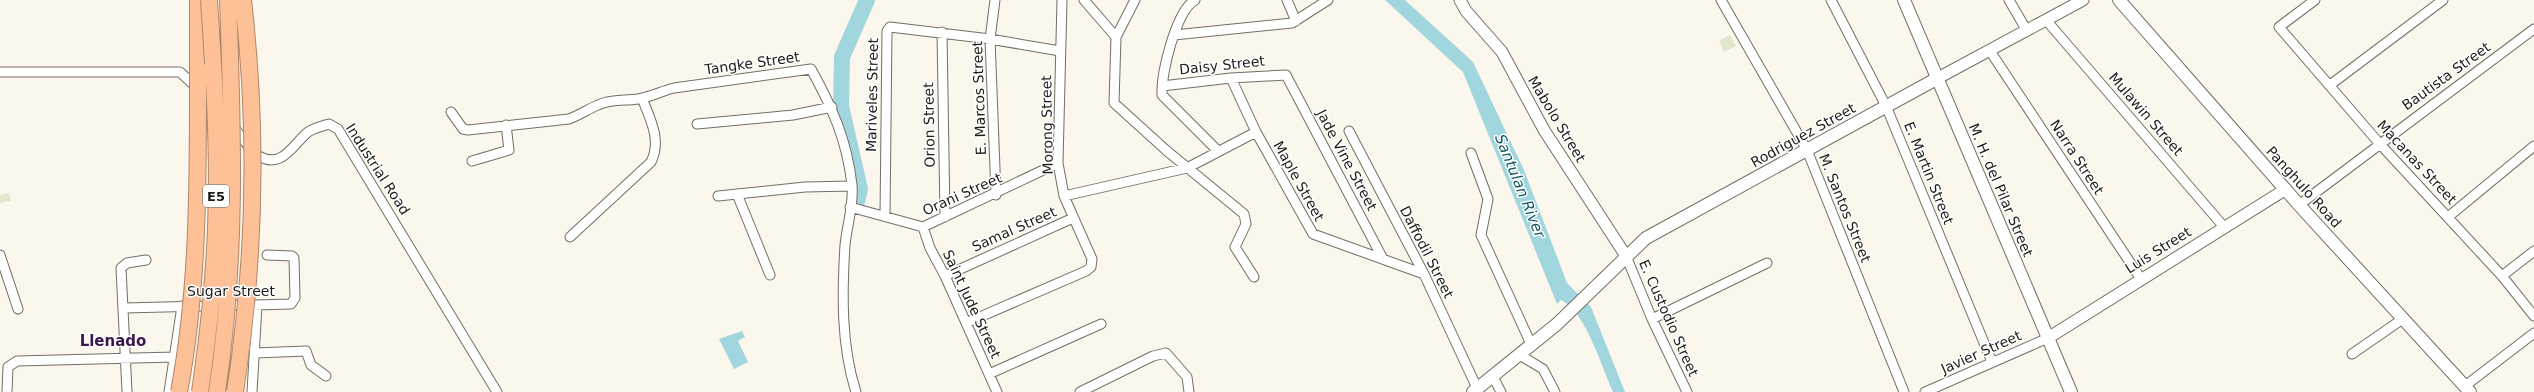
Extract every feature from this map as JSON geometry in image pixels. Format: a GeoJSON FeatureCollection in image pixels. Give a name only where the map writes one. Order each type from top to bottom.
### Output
{"type":"FeatureCollection","features":[{"type":"Feature","properties":{"kind":"highway"},"geometry":{"type":"LineString","coordinates":[[179,392],[190,311],[198,173],[198,0]]}},
{"type":"Feature","properties":{"kind":"highway","name":"E5"},"geometry":{"type":"LineString","coordinates":[[200,392],[209,330],[216,227],[217,166],[209,0]]}},
{"type":"Feature","properties":{"kind":"highway","name":"E5"},"geometry":{"type":"LineString","coordinates":[[217,392],[226,333],[233,228],[234,173],[228,0]]}},
{"type":"Feature","properties":{"kind":"highway"},"geometry":{"type":"LineString","coordinates":[[235,392],[247,311],[252,205],[251,68],[244,0]]}},
{"type":"Feature","properties":{"kind":"main road","name":"M. H. del Pilar Street"},"geometry":{"type":"LineString","coordinates":[[1904,0],[2071,392]]}},
{"type":"Feature","properties":{"kind":"main road","name":"Panghulo Road"},"geometry":{"type":"LineString","coordinates":[[2119,0],[2299,205],[2404,318],[2467,389]]}},
{"type":"Feature","properties":{"kind":"main road","name":"Rodriguez Street"},"geometry":{"type":"LineString","coordinates":[[1475,390],[1492,374],[1557,324],[1595,289],[1626,256],[1646,238],[1938,78]]}},
{"type":"Feature","properties":{"kind":"street","name":"E. Marcos Street"},"geometry":{"type":"LineString","coordinates":[[995,0],[990,39],[996,194]]}},
{"type":"Feature","properties":{"kind":"street","name":"Morong Street"},"geometry":{"type":"LineString","coordinates":[[966,323],[1086,271],[1091,267],[1092,259],[1064,196],[1058,163],[1062,0]]}},
{"type":"Feature","properties":{"kind":"street"},"geometry":{"type":"LineString","coordinates":[[1084,0],[1116,37]]}},
{"type":"Feature","properties":{"kind":"street"},"geometry":{"type":"LineString","coordinates":[[1135,0],[1116,37],[1114,103],[1187,168],[1244,214],[1246,224],[1235,247],[1254,277]]}},
{"type":"Feature","properties":{"kind":"street"},"geometry":{"type":"LineString","coordinates":[[1195,0],[1184,10],[1174,35],[1162,86],[1162,95],[1166,101],[1218,151]]}},
{"type":"Feature","properties":{"kind":"street"},"geometry":{"type":"LineString","coordinates":[[1287,0],[1296,21]]}},
{"type":"Feature","properties":{"kind":"street"},"geometry":{"type":"LineString","coordinates":[[1174,35],[1296,21],[1328,0]]}},
{"type":"Feature","properties":{"kind":"street","name":"Mabolo Street"},"geometry":{"type":"LineString","coordinates":[[1460,0],[1466,11],[1502,52],[1544,130],[1626,256]]}},
{"type":"Feature","properties":{"kind":"street","name":"M. Santos Street"},"geometry":{"type":"LineString","coordinates":[[1721,0],[1807,150],[1904,392]]}},
{"type":"Feature","properties":{"kind":"street","name":"E. Martin Street"},"geometry":{"type":"LineString","coordinates":[[1831,0],[1886,106],[1992,362]]}},
{"type":"Feature","properties":{"kind":"street"},"geometry":{"type":"LineString","coordinates":[[2009,0],[2027,30]]}},
{"type":"Feature","properties":{"kind":"street","name":"Rodriguez Street"},"geometry":{"type":"LineString","coordinates":[[1938,78],[2083,0]]}},
{"type":"Feature","properties":{"kind":"street","name":"Macanas Street"},"geometry":{"type":"LineString","coordinates":[[2315,0],[2279,27],[2379,143],[2502,276],[2534,316]]}},
{"type":"Feature","properties":{"kind":"street"},"geometry":{"type":"LineString","coordinates":[[2330,85],[2443,0]]}},
{"type":"Feature","properties":{"kind":"street","name":"Mulawin Street"},"geometry":{"type":"LineString","coordinates":[[2046,20],[2224,227]]}},
{"type":"Feature","properties":{"kind":"street","name":"Mariveles Street"},"geometry":{"type":"LineString","coordinates":[[886,216],[887,31],[890,27],[895,26],[990,39],[1060,52]]}},
{"type":"Feature","properties":{"kind":"street","name":"Bautista Street"},"geometry":{"type":"LineString","coordinates":[[2299,205],[2379,143],[2534,29]]}},
{"type":"Feature","properties":{"kind":"street","name":"Orion Street"},"geometry":{"type":"LineString","coordinates":[[942,32],[945,217]]}},
{"type":"Feature","properties":{"kind":"street","name":"Narra Street"},"geometry":{"type":"LineString","coordinates":[[1990,51],[2141,279]]}},
{"type":"Feature","properties":{"kind":"street","name":"Tangke Street"},"geometry":{"type":"LineString","coordinates":[[451,112],[463,128],[468,130],[570,119],[611,101],[642,98],[654,92],[811,69],[832,107],[841,130],[852,186],[844,274],[845,350],[856,392]]}},
{"type":"Feature","properties":{"kind":"street","name":"Industrial Road"},"geometry":{"type":"LineString","coordinates":[[0,72],[180,72],[243,138],[256,155],[271,160],[285,156],[293,150],[308,132],[318,127],[329,124],[338,129],[497,392]]}},
{"type":"Feature","properties":{"kind":"street","name":"Daisy Street"},"geometry":{"type":"LineString","coordinates":[[1162,86],[1231,78],[1286,75]]}},
{"type":"Feature","properties":{"kind":"street","name":"Jade Vine Street"},"geometry":{"type":"LineString","coordinates":[[1286,75],[1383,259]]}},
{"type":"Feature","properties":{"kind":"street","name":"Maple Street"},"geometry":{"type":"LineString","coordinates":[[1231,78],[1256,132],[1313,234],[1424,274]]}},
{"type":"Feature","properties":{"kind":"street"},"geometry":{"type":"LineString","coordinates":[[570,237],[651,162],[655,150],[656,136],[642,98]]}},
{"type":"Feature","properties":{"kind":"street"},"geometry":{"type":"LineString","coordinates":[[697,124],[793,115],[832,107]]}},
{"type":"Feature","properties":{"kind":"street"},"geometry":{"type":"LineString","coordinates":[[472,161],[509,150],[506,125]]}},
{"type":"Feature","properties":{"kind":"street","name":"Daffodil Street"},"geometry":{"type":"LineString","coordinates":[[1349,131],[1424,274],[1475,390]]}},
{"type":"Feature","properties":{"kind":"street"},"geometry":{"type":"LineString","coordinates":[[1064,196],[1187,168],[1256,132]]}},
{"type":"Feature","properties":{"kind":"street"},"geometry":{"type":"LineString","coordinates":[[2448,217],[2534,146]]}},
{"type":"Feature","properties":{"kind":"street"},"geometry":{"type":"LineString","coordinates":[[1471,153],[1488,199],[1481,235],[1531,344]]}},
{"type":"Feature","properties":{"kind":"street","name":"Orani Street"},"geometry":{"type":"LineString","coordinates":[[850,207],[923,227],[996,194],[1058,163]]}},
{"type":"Feature","properties":{"kind":"street"},"geometry":{"type":"LineString","coordinates":[[718,196],[852,186]]}},
{"type":"Feature","properties":{"kind":"street","name":"Luis Street"},"geometry":{"type":"LineString","coordinates":[[2048,338],[2286,189]]}},
{"type":"Feature","properties":{"kind":"street"},"geometry":{"type":"LineString","coordinates":[[738,194],[770,275]]}},
{"type":"Feature","properties":{"kind":"street","name":"Samal Street"},"geometry":{"type":"LineString","coordinates":[[945,276],[1073,218]]}},
{"type":"Feature","properties":{"kind":"street","name":"Saint Jude Street"},"geometry":{"type":"LineString","coordinates":[[923,227],[930,248],[945,276],[997,392]]}},
{"type":"Feature","properties":{"kind":"street"},"geometry":{"type":"LineString","coordinates":[[2502,276],[2534,251]]}},
{"type":"Feature","properties":{"kind":"street"},"geometry":{"type":"LineString","coordinates":[[0,255],[18,309]]}},
{"type":"Feature","properties":{"kind":"street","name":"Sugar Street"},"geometry":{"type":"LineString","coordinates":[[124,308],[257,306],[293,303],[295,298],[294,258],[292,256],[267,255]]}},
{"type":"Feature","properties":{"kind":"street","name":"E. Custodio Street"},"geometry":{"type":"LineString","coordinates":[[1626,256],[1652,319],[1687,392]]}},
{"type":"Feature","properties":{"kind":"street"},"geometry":{"type":"LineString","coordinates":[[128,392],[121,268],[127,263],[146,260]]}},
{"type":"Feature","properties":{"kind":"street"},"geometry":{"type":"LineString","coordinates":[[1652,319],[1767,263]]}},
{"type":"Feature","properties":{"kind":"street"},"geometry":{"type":"LineString","coordinates":[[169,392],[182,306]]}},
{"type":"Feature","properties":{"kind":"street"},"geometry":{"type":"LineString","coordinates":[[252,392],[257,306]]}},
{"type":"Feature","properties":{"kind":"street"},"geometry":{"type":"LineString","coordinates":[[2352,354],[2404,318]]}},
{"type":"Feature","properties":{"kind":"street"},"geometry":{"type":"LineString","coordinates":[[989,374],[1102,324]]}},
{"type":"Feature","properties":{"kind":"street"},"geometry":{"type":"LineString","coordinates":[[2467,389],[2534,333]]}},
{"type":"Feature","properties":{"kind":"street","name":"Javier Street"},"geometry":{"type":"LineString","coordinates":[[1925,392],[2048,338]]}},
{"type":"Feature","properties":{"kind":"street"},"geometry":{"type":"LineString","coordinates":[[255,353],[306,351],[311,365],[326,376]]}},
{"type":"Feature","properties":{"kind":"street"},"geometry":{"type":"LineString","coordinates":[[1080,392],[1153,356],[1166,353],[1187,377],[1189,392]]}},
{"type":"Feature","properties":{"kind":"street"},"geometry":{"type":"LineString","coordinates":[[1518,354],[1542,369],[1555,392]]}},
{"type":"Feature","properties":{"kind":"street"},"geometry":{"type":"LineString","coordinates":[[5,389],[9,365],[17,361],[175,357]]}},
{"type":"Feature","properties":{"kind":"street"},"geometry":{"type":"LineString","coordinates":[[1492,374],[1501,392]]}},
{"type":"Feature","properties":{"kind":"green space"},"geometry":{"type":"Polygon","coordinates":[[[1730,35],[1736,46],[1724,52],[1719,41],[1730,35]]]}},
{"type":"Feature","properties":{"kind":"green space"},"geometry":{"type":"Polygon","coordinates":[[[9,193],[11,201],[0,203],[0,195],[9,193]]]}},
{"type":"Feature","properties":{"kind":"water","name":"Santulan River"},"geometry":{"type":"Polygon","coordinates":[[[1385,0],[1405,0],[1473,62],[1524,170],[1567,283],[1591,307],[1625,392],[1613,392],[1592,341],[1578,315],[1570,306],[1561,300],[1557,304],[1463,72],[1385,0]]]}},
{"type":"Feature","properties":{"kind":"water"},"geometry":{"type":"Polygon","coordinates":[[[742,331],[745,337],[738,341],[748,362],[734,369],[719,339],[742,331]]]}},
{"type":"Feature","properties":{"kind":"waterway"},"geometry":{"type":"LineString","coordinates":[[856,205],[860,189],[841,106],[842,57],[867,0]]}},
{"type":"Feature","properties":{"kind":"district","name":"Llenado"},"geometry":{"type":"Point","coordinates":[113,341]}}]}
